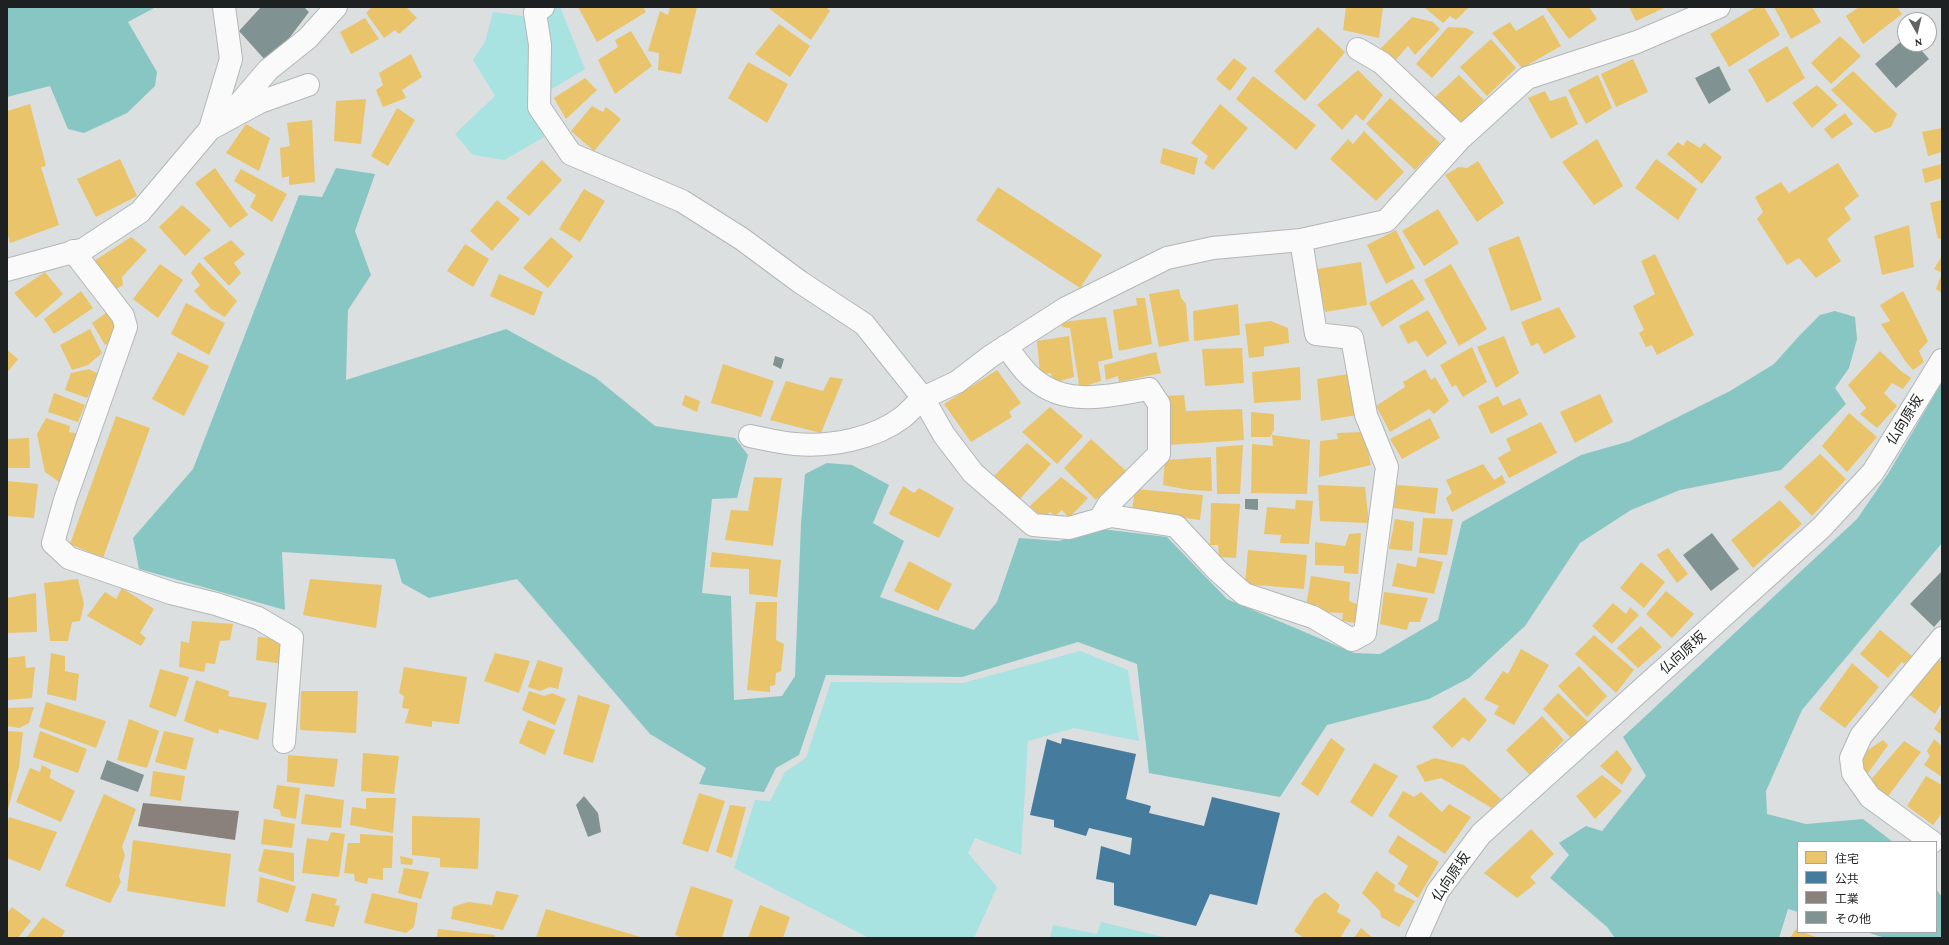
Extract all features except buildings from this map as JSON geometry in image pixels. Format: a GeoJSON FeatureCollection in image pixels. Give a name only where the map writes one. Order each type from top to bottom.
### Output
{"type":"FeatureCollection","features":[{"type":"Feature","properties":{"kind":"street"},"geometry":{"type":"LineString","coordinates":[[217,125],[231,59],[224,7]]}},
{"type":"Feature","properties":{"kind":"street"},"geometry":{"type":"LineString","coordinates":[[7,270],[84,249],[140,212],[268,70],[308,38],[336,7]]}},
{"type":"Feature","properties":{"kind":"street"},"geometry":{"type":"LineString","coordinates":[[543,7],[536,13],[540,45],[540,107],[571,154],[682,201],[742,239],[800,282],[864,324],[923,398],[944,435],[973,473],[1025,520],[1033,525],[1069,528],[1111,516],[1176,526],[1217,570],[1244,594],[1313,617],[1352,640],[1365,634],[1387,467],[1366,414],[1352,338],[1316,334],[1301,240]]}},
{"type":"Feature","properties":{"kind":"street"},"geometry":{"type":"LineString","coordinates":[[750,436],[796,444],[824,444],[858,438],[876,432],[902,417],[923,398],[957,382],[1006,346],[1066,308],[1167,258],[1213,248],[1301,240],[1386,221],[1461,138],[1528,78],[1637,42],[1719,7]]}},
{"type":"Feature","properties":{"kind":"street"},"geometry":{"type":"LineString","coordinates":[[1358,49],[1382,63],[1461,138]]}},
{"type":"Feature","properties":{"kind":"street"},"geometry":{"type":"LineString","coordinates":[[217,125],[260,102],[308,85]]}},
{"type":"Feature","properties":{"kind":"street"},"geometry":{"type":"LineString","coordinates":[[73,251],[123,316],[126,326],[65,500],[53,543],[69,558],[171,593],[216,604],[258,618],[292,638],[284,742]]}},
{"type":"Feature","properties":{"kind":"street"},"geometry":{"type":"LineString","coordinates":[[1006,346],[1028,373],[1055,393],[1088,398],[1149,389],[1159,404],[1159,454],[1109,504],[1100,519]]}},
{"type":"Feature","properties":{"kind":"street","name":"仏向原坂"},"geometry":{"type":"LineString","coordinates":[[1416,938],[1438,891],[1481,834],[1821,528],[1873,472],[1942,360]]}},
{"type":"Feature","properties":{"kind":"street"},"geometry":{"type":"LineString","coordinates":[[1931,841],[1870,797],[1853,773],[1851,758],[1861,736],[1940,643]]}},
{"type":"Feature","properties":{"kind":"shaded area"},"geometry":{"type":"Polygon","coordinates":[[[7,7],[156,7],[128,22],[157,72],[155,86],[127,113],[84,133],[68,129],[50,86],[7,97],[7,7]]]}},
{"type":"Feature","properties":{"kind":"shaded area"},"geometry":{"type":"Polygon","coordinates":[[[556,7],[560,7],[585,69],[532,101],[548,135],[504,160],[473,155],[455,134],[495,96],[473,60],[485,42],[493,12],[530,17],[556,7]]]}},
{"type":"Feature","properties":{"kind":"shaded area"},"geometry":{"type":"Polygon","coordinates":[[[336,168],[375,174],[355,231],[371,275],[348,310],[346,380],[506,329],[596,378],[655,426],[735,438],[748,455],[737,498],[712,499],[702,593],[731,596],[734,700],[782,696],[795,676],[801,524],[805,474],[827,463],[852,465],[889,485],[873,523],[904,541],[880,597],[974,630],[997,602],[1019,538],[1059,541],[1102,529],[1167,537],[1227,599],[1354,653],[1380,654],[1438,620],[1462,522],[1581,455],[1630,441],[1730,391],[1774,364],[1820,315],[1835,311],[1855,317],[1857,339],[1849,368],[1835,388],[1846,404],[1781,470],[1680,490],[1631,510],[1580,543],[1525,626],[1469,678],[1429,699],[1327,725],[1280,797],[1149,773],[1137,664],[1078,642],[962,677],[826,675],[799,755],[776,768],[764,792],[699,784],[706,768],[650,734],[517,579],[429,598],[402,583],[395,559],[282,552],[285,610],[139,569],[133,538],[193,469],[299,195],[322,197],[336,168]]]}},
{"type":"Feature","properties":{"kind":"shaded area"},"geometry":{"type":"Polygon","coordinates":[[[1942,382],[1942,543],[1802,710],[1766,791],[1767,814],[1806,824],[1863,819],[1892,841],[1797,841],[1797,912],[1788,909],[1779,938],[1615,938],[1607,927],[1550,878],[1569,855],[1559,843],[1586,826],[1602,831],[1646,776],[1623,737],[1857,519],[1888,474],[1942,382]]]}},
{"type":"Feature","properties":{"kind":"shaded area"},"geometry":{"type":"Polygon","coordinates":[[[1080,651],[1128,670],[1139,741],[1074,728],[1028,741],[1021,855],[975,838],[968,853],[997,887],[974,938],[869,938],[734,868],[755,800],[770,801],[785,772],[806,758],[831,682],[963,683],[1080,651]]]}},
{"type":"Feature","properties":{"kind":"shaded area"},"geometry":{"type":"Polygon","coordinates":[[[1937,890],[1942,897],[1942,938],[1885,938],[1869,933],[1937,933],[1937,890]]]}},
{"type":"Feature","properties":{"kind":"shaded area"},"geometry":{"type":"Polygon","coordinates":[[[1101,922],[1167,938],[1050,938],[1053,925],[1097,934],[1101,922]]]}}]}
